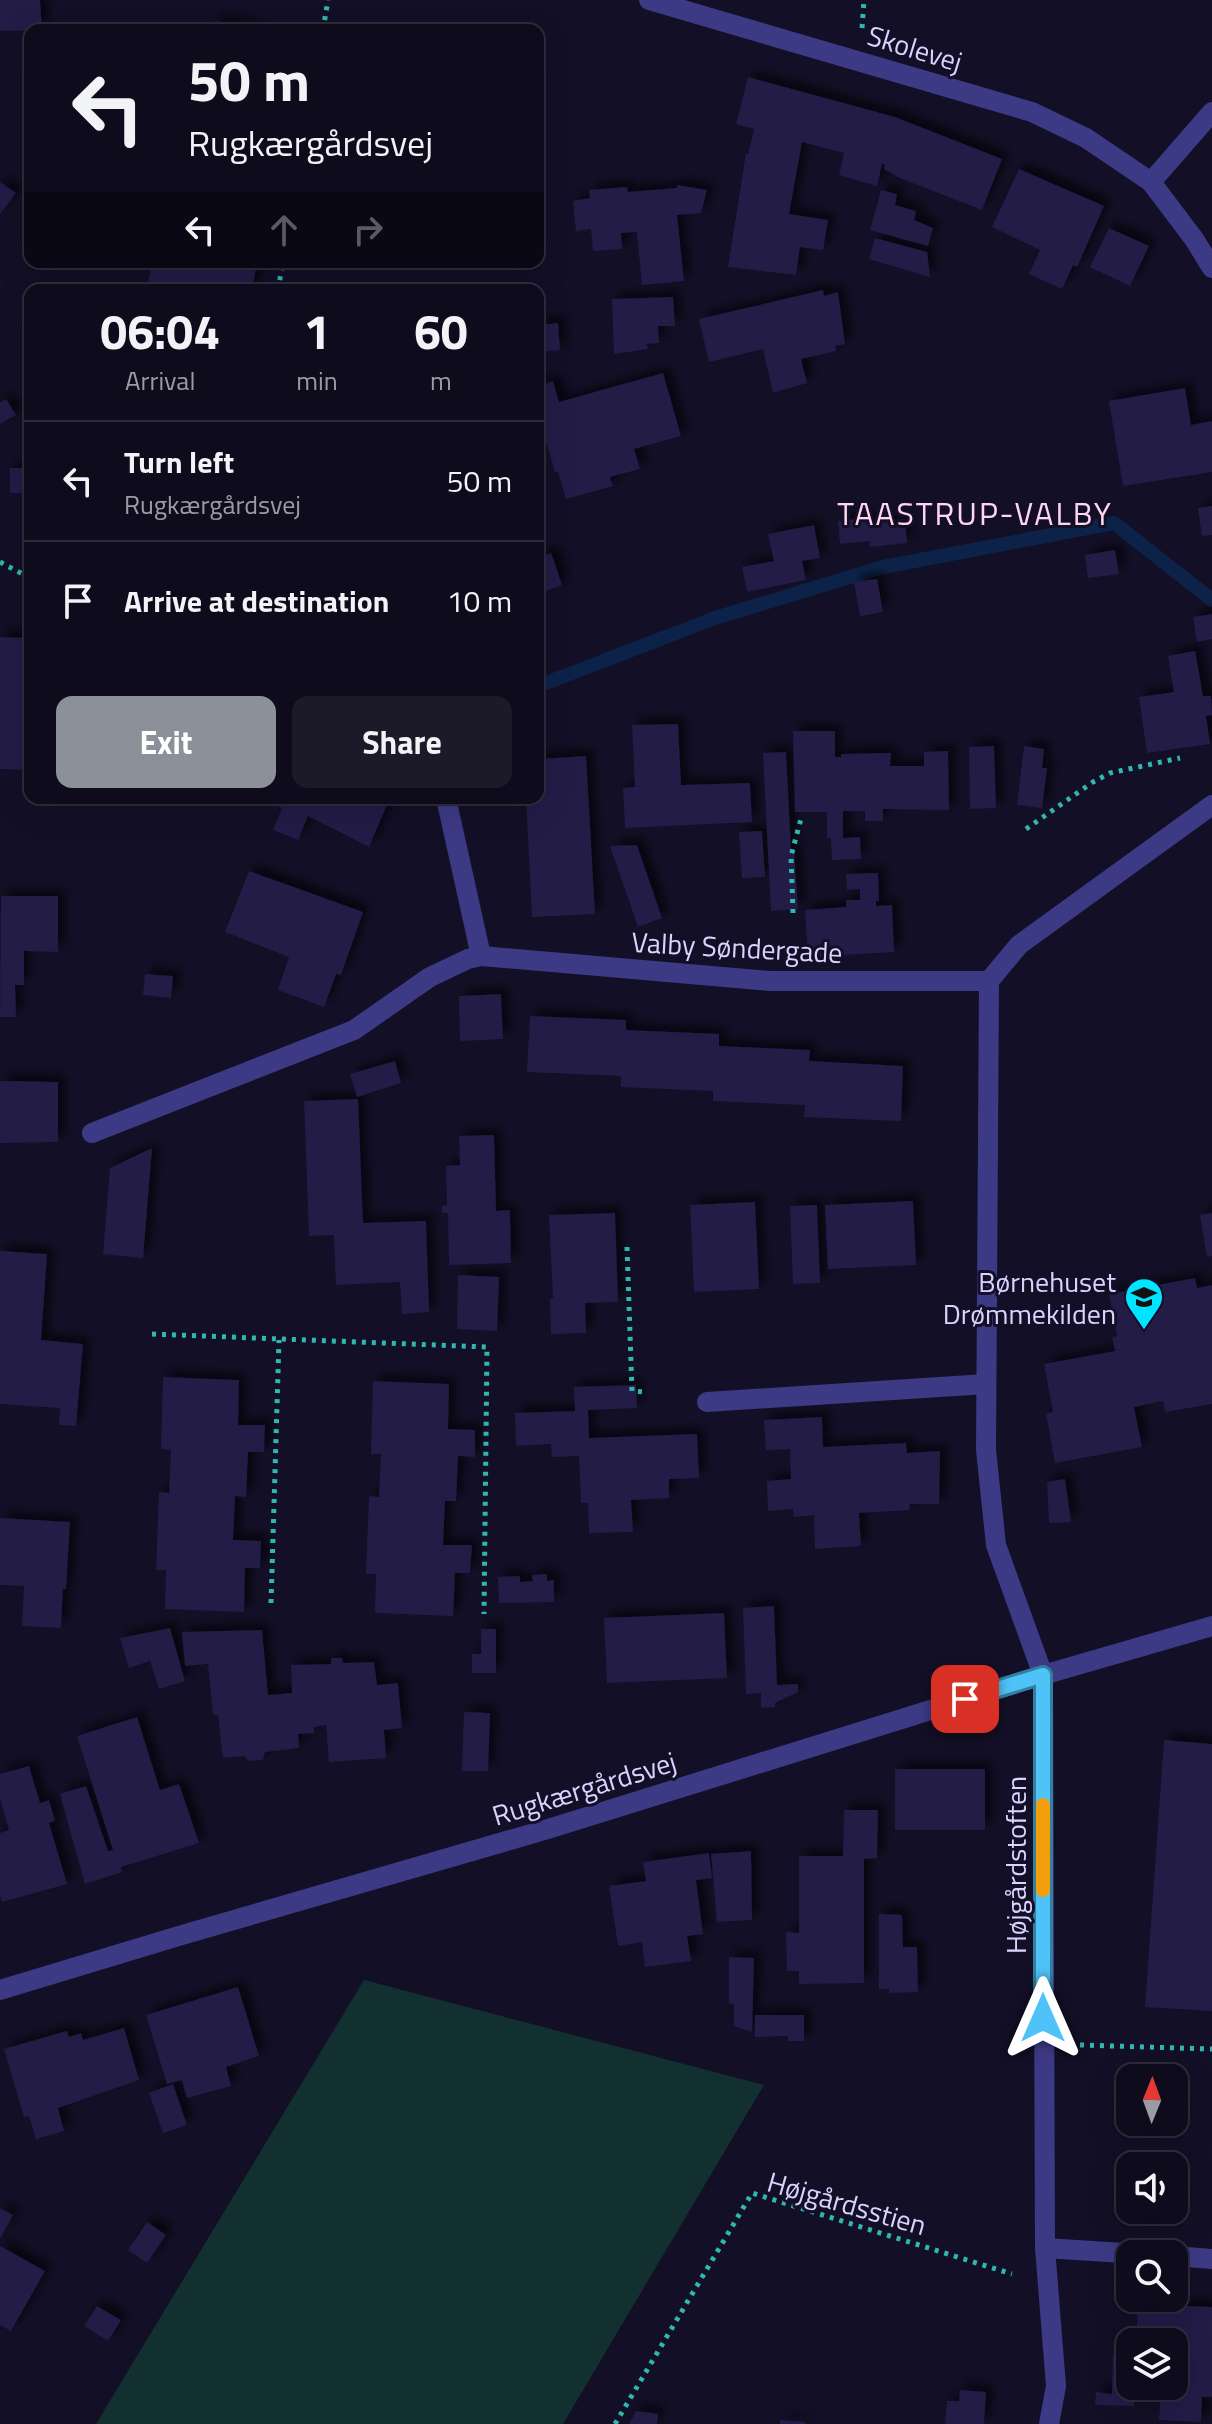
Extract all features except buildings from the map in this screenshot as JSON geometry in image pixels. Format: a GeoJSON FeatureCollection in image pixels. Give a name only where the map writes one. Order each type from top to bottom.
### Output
{"type":"FeatureCollection","features":[{"type":"Feature","properties":{"kind":"street","name":"Skolevej"},"geometry":{"type":"LineString","coordinates":[[649,0],[1032,112],[1086,138],[1151,182],[1212,268]]}},
{"type":"Feature","properties":{"kind":"street"},"geometry":{"type":"LineString","coordinates":[[1151,182],[1212,112]]}},
{"type":"Feature","properties":{"kind":"street"},"geometry":{"type":"LineString","coordinates":[[447,804],[481,956]]}},
{"type":"Feature","properties":{"kind":"street"},"geometry":{"type":"LineString","coordinates":[[1043,1675],[996,1545],[986,1450],[989,981],[1019,945],[1212,805]]}},
{"type":"Feature","properties":{"kind":"street","name":"Valby Søndergade"},"geometry":{"type":"LineString","coordinates":[[92,1133],[354,1030],[430,977],[481,956],[770,981],[989,981]]}},
{"type":"Feature","properties":{"kind":"street"},"geometry":{"type":"LineString","coordinates":[[707,1402],[986,1384]]}},
{"type":"Feature","properties":{"kind":"street","name":"Rugkærgårdsvej"},"geometry":{"type":"LineString","coordinates":[[1182,1633],[1212,1611]]}},
{"type":"Feature","properties":{"kind":"street","name":"Rugkærgårdsvej"},"geometry":{"type":"LineString","coordinates":[[0,1990],[548,1829],[1043,1675],[1212,1626]]}},
{"type":"Feature","properties":{"kind":"street","name":"Højgårdstoften"},"geometry":{"type":"LineString","coordinates":[[1043,1675],[1045,2248],[1056,2386],[1049,2424]]}},
{"type":"Feature","properties":{"kind":"street"},"geometry":{"type":"LineString","coordinates":[[1045,2248],[1116,2253]]}},
{"type":"Feature","properties":{"kind":"street"},"geometry":{"type":"LineString","coordinates":[[1188,2257],[1212,2259]]}},
{"type":"Feature","properties":{"kind":"path"},"geometry":{"type":"LineString","coordinates":[[324,24],[328,0]]}},
{"type":"Feature","properties":{"kind":"path"},"geometry":{"type":"LineString","coordinates":[[0,562],[24,575]]}},
{"type":"Feature","properties":{"kind":"path"},"geometry":{"type":"LineString","coordinates":[[1026,829],[1110,773],[1180,758]]}},
{"type":"Feature","properties":{"kind":"path"},"geometry":{"type":"LineString","coordinates":[[793,913],[791,856],[802,815]]}},
{"type":"Feature","properties":{"kind":"path"},"geometry":{"type":"LineString","coordinates":[[627,1247],[632,1391],[647,1392]]}},
{"type":"Feature","properties":{"kind":"path"},"geometry":{"type":"LineString","coordinates":[[152,1334],[487,1347],[484,1614]]}},
{"type":"Feature","properties":{"kind":"path"},"geometry":{"type":"LineString","coordinates":[[271,1603],[279,1340]]}},
{"type":"Feature","properties":{"kind":"path"},"geometry":{"type":"LineString","coordinates":[[1043,2044],[1212,2049]]}},
{"type":"Feature","properties":{"kind":"path","name":"Højgårdsstien"},"geometry":{"type":"LineString","coordinates":[[615,2424],[752,2193],[1047,2285]]}},
{"type":"Feature","properties":{"kind":"green space"},"geometry":{"type":"Polygon","coordinates":[[[364,1980],[764,2085],[563,2424],[96,2424],[364,1980]]]}},
{"type":"Feature","properties":{"kind":"waterway"},"geometry":{"type":"LineString","coordinates":[[544,684],[715,618],[883,567],[1114,523],[1212,600]]}},
{"type":"Feature","properties":{"kind":"slow traffic"},"geometry":{"type":"LineString","coordinates":[[1043,1805],[1043,1890]]}},
{"type":"Feature","properties":{"kind":"place","name":"Børnehuset Drømmekilden"},"geometry":{"type":"Point","coordinates":[1144,1331]}},
{"type":"Feature","properties":{"kind":"district","name":"TAASTRUP-VALBY"},"geometry":{"type":"Point","coordinates":[975,513]}},
{"type":"Feature","properties":{"kind":"route"},"geometry":{"type":"LineString","coordinates":[[965,1699],[1043,1675],[1043,2018]]}}]}
